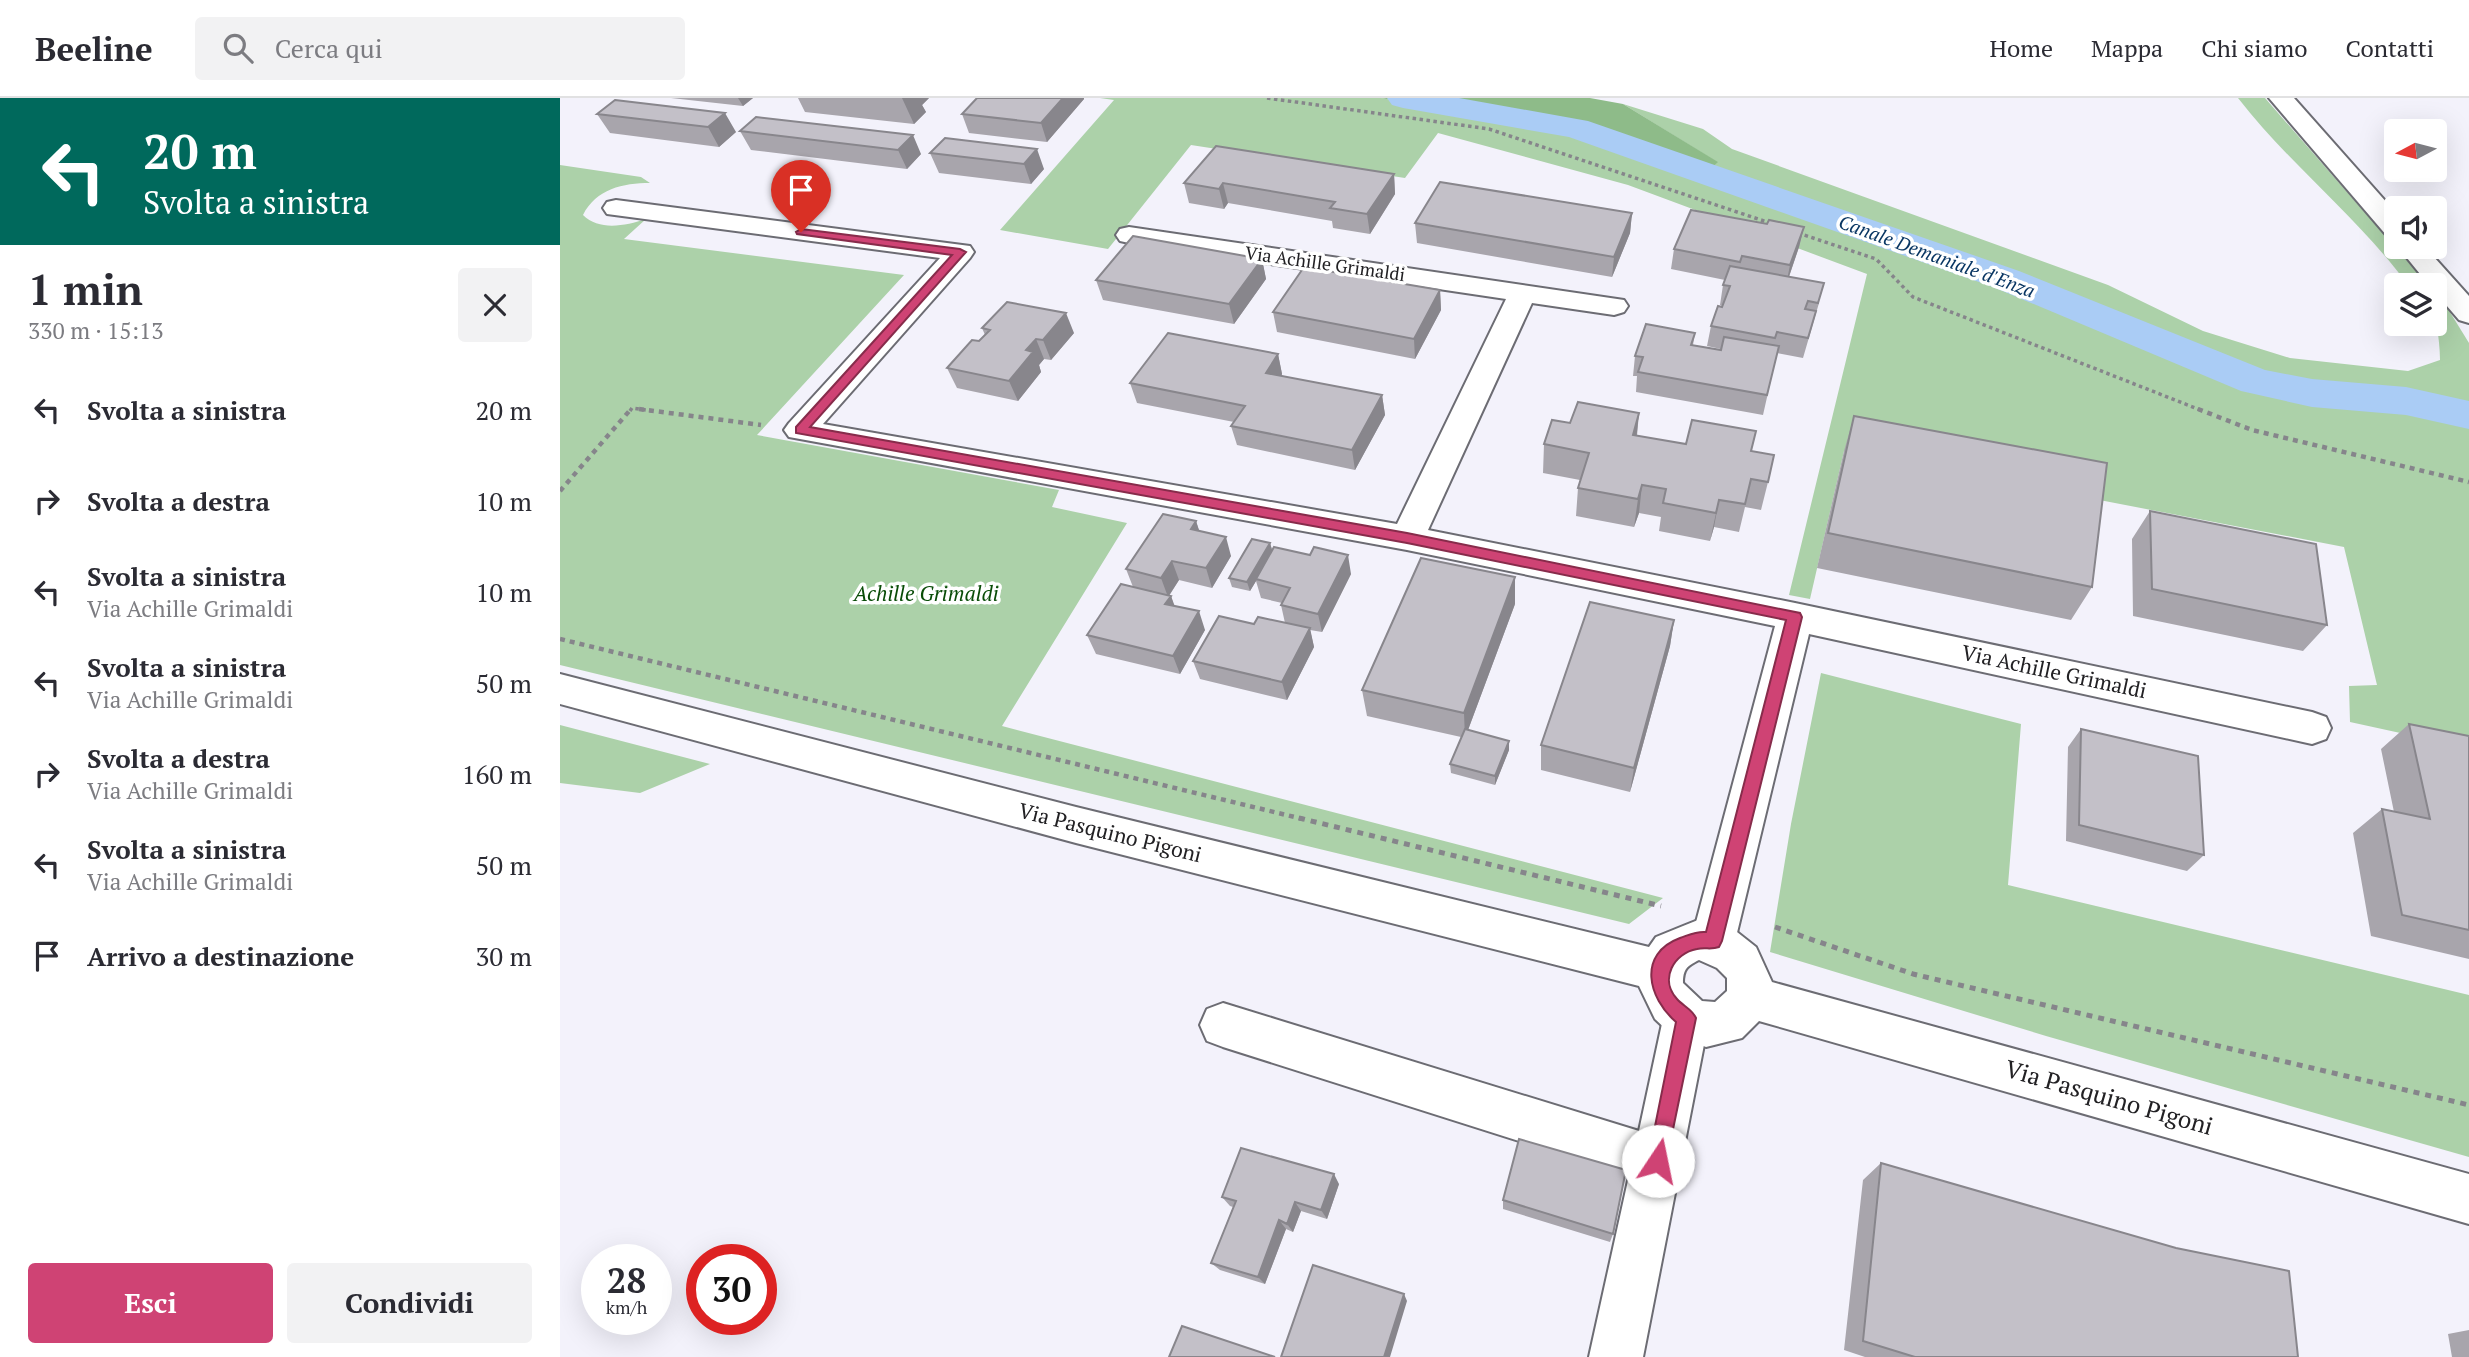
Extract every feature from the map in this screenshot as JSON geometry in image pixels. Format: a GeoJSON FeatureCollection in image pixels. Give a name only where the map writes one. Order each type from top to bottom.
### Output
{"type":"FeatureCollection","features":[{"type":"Feature","properties":{"kind":"street"},"geometry":{"type":"LineString","coordinates":[[2281,98],[2384,216]]}},
{"type":"Feature","properties":{"kind":"street"},"geometry":{"type":"LineString","coordinates":[[616,208],[960,252],[800,430]]}},
{"type":"Feature","properties":{"kind":"street","name":"Via Achille Grimaldi"},"geometry":{"type":"LineString","coordinates":[[1129,235],[1614,306]]}},
{"type":"Feature","properties":{"kind":"street"},"geometry":{"type":"LineString","coordinates":[[2421,259],[2469,314]]}},
{"type":"Feature","properties":{"kind":"street"},"geometry":{"type":"LineString","coordinates":[[1407,538],[1522,294]]}},
{"type":"Feature","properties":{"kind":"street","name":"Via Achille Grimaldi"},"geometry":{"type":"LineString","coordinates":[[800,430],[1407,538],[1795,617],[2312,728]]}},
{"type":"Feature","properties":{"kind":"street"},"geometry":{"type":"LineString","coordinates":[[1718,923],[1734,953],[1743,963],[1747,974],[1748,997],[1741,1009],[1724,1021],[1702,1024],[1686,1018],[1668,1003],[1660,982],[1660,971],[1673,949],[1698,940],[1718,923],[1795,617]]}},
{"type":"Feature","properties":{"kind":"street","name":"Via Pasquino Pigoni"},"geometry":{"type":"LineString","coordinates":[[560,689],[1076,825],[1660,971]]}},
{"type":"Feature","properties":{"kind":"street","name":"Via Pasquino Pigoni"},"geometry":{"type":"LineString","coordinates":[[1748,997],[2469,1199]]}},
{"type":"Feature","properties":{"kind":"street"},"geometry":{"type":"LineString","coordinates":[[1616,1357],[1686,1018]]}},
{"type":"Feature","properties":{"kind":"street"},"geometry":{"type":"LineString","coordinates":[[1223,1025],[1658,1161]]}},
{"type":"Feature","properties":{"kind":"path"},"geometry":{"type":"LineString","coordinates":[[1267,98],[1489,129],[1773,224]]}},
{"type":"Feature","properties":{"kind":"path"},"geometry":{"type":"LineString","coordinates":[[1786,229],[1876,259],[1913,297],[2252,430],[2469,482]]}},
{"type":"Feature","properties":{"kind":"path"},"geometry":{"type":"LineString","coordinates":[[560,491],[632,408],[800,430]]}},
{"type":"Feature","properties":{"kind":"path"},"geometry":{"type":"LineString","coordinates":[[560,639],[1718,923],[1913,974],[2469,1105]]}},
{"type":"Feature","properties":{"kind":"green space"},"geometry":{"type":"Polygon","coordinates":[[[1100,98],[1381,98],[1487,117],[1543,122],[1717,162],[1623,104],[1703,129],[1732,149],[2108,285],[2203,331],[2290,358],[2408,371],[2440,360],[2438,336],[2447,336],[2447,308],[2469,343],[2469,748],[2350,722],[2349,686],[2377,685],[2344,547],[1844,451],[1810,599],[1789,595],[1867,274],[1628,185],[1438,133],[1405,178],[1191,145],[1108,249],[1000,230],[1114,100],[1100,98]]]}},
{"type":"Feature","properties":{"kind":"green space"},"geometry":{"type":"Polygon","coordinates":[[[1381,98],[1590,98],[1623,104],[1718,162],[1700,178],[1535,121],[1487,117],[1381,98]]]}},
{"type":"Feature","properties":{"kind":"green space"},"geometry":{"type":"Polygon","coordinates":[[[2238,98],[2265,98],[2384,235],[2384,255],[2279,146],[2238,98]]]}},
{"type":"Feature","properties":{"kind":"green space","name":"Achille Grimaldi"},"geometry":{"type":"Polygon","coordinates":[[[560,165],[641,177],[650,183],[611,189],[595,199],[583,215],[597,223],[613,226],[646,219],[624,239],[904,275],[757,435],[1059,490],[1052,507],[1127,523],[1002,726],[1663,898],[1629,924],[560,665],[560,165]]]}},
{"type":"Feature","properties":{"kind":"green space"},"geometry":{"type":"Polygon","coordinates":[[[2405,259],[2418,273],[2398,273],[2388,260],[2405,259]]]}},
{"type":"Feature","properties":{"kind":"green space"},"geometry":{"type":"Polygon","coordinates":[[[1821,673],[2021,724],[2008,885],[2469,995],[2469,1157],[2046,1036],[1770,952],[1791,824],[1821,673]]]}},
{"type":"Feature","properties":{"kind":"green space"},"geometry":{"type":"Polygon","coordinates":[[[560,725],[710,764],[640,793],[560,783],[560,725]]]}},
{"type":"Feature","properties":{"kind":"building"},"geometry":{"type":"Polygon","coordinates":[[[977,98],[1063,98],[1041,123],[962,114],[977,98]]]}},
{"type":"Feature","properties":{"kind":"building"},"geometry":{"type":"Polygon","coordinates":[[[615,100],[725,113],[708,127],[597,114],[615,100]]]}},
{"type":"Feature","properties":{"kind":"building"},"geometry":{"type":"Polygon","coordinates":[[[756,117],[913,135],[898,150],[740,131],[756,117]]]}},
{"type":"Feature","properties":{"kind":"building"},"geometry":{"type":"Polygon","coordinates":[[[945,138],[1037,149],[1024,164],[930,153],[945,138]]]}},
{"type":"Feature","properties":{"kind":"building"},"geometry":{"type":"Polygon","coordinates":[[[1216,146],[1394,174],[1367,214],[1330,208],[1335,202],[1223,183],[1219,189],[1184,183],[1216,146]]]}},
{"type":"Feature","properties":{"kind":"building"},"geometry":{"type":"Polygon","coordinates":[[[1440,182],[1632,213],[1614,257],[1415,223],[1440,182]]]}},
{"type":"Feature","properties":{"kind":"building"},"geometry":{"type":"Polygon","coordinates":[[[1691,210],[1767,224],[1769,220],[1804,227],[1790,265],[1742,256],[1740,262],[1674,249],[1691,210]]]}},
{"type":"Feature","properties":{"kind":"building"},"geometry":{"type":"Polygon","coordinates":[[[1133,236],[1262,259],[1229,304],[1096,280],[1133,236]]]}},
{"type":"Feature","properties":{"kind":"building"},"geometry":{"type":"Polygon","coordinates":[[[1730,266],[1824,283],[1818,303],[1808,301],[1805,309],[1816,311],[1808,338],[1777,332],[1775,338],[1711,326],[1718,306],[1722,307],[1730,286],[1723,285],[1730,266]]]}},
{"type":"Feature","properties":{"kind":"building"},"geometry":{"type":"Polygon","coordinates":[[[1304,267],[1440,290],[1414,339],[1273,312],[1304,267]]]}},
{"type":"Feature","properties":{"kind":"building"},"geometry":{"type":"Polygon","coordinates":[[[1007,302],[1066,313],[1043,340],[1036,339],[1026,350],[1033,352],[1009,381],[947,368],[972,340],[979,341],[990,330],[982,328],[1007,302]]]}},
{"type":"Feature","properties":{"kind":"building"},"geometry":{"type":"Polygon","coordinates":[[[1646,324],[1695,333],[1691,345],[1721,350],[1724,337],[1779,346],[1767,395],[1638,372],[1643,357],[1635,356],[1646,324]]]}},
{"type":"Feature","properties":{"kind":"building"},"geometry":{"type":"Polygon","coordinates":[[[1168,333],[1278,354],[1266,373],[1382,395],[1352,450],[1231,426],[1245,406],[1130,383],[1168,333]]]}},
{"type":"Feature","properties":{"kind":"building"},"geometry":{"type":"Polygon","coordinates":[[[1578,402],[1639,413],[1633,435],[1686,444],[1692,420],[1756,431],[1751,451],[1774,455],[1768,482],[1751,479],[1745,504],[1719,500],[1716,513],[1663,503],[1666,489],[1642,485],[1638,499],[1578,488],[1589,453],[1544,444],[1552,420],[1570,423],[1578,402]]]}},
{"type":"Feature","properties":{"kind":"building"},"geometry":{"type":"Polygon","coordinates":[[[1854,416],[2107,463],[2092,587],[1828,533],[1854,416]]]}},
{"type":"Feature","properties":{"kind":"building"},"geometry":{"type":"Polygon","coordinates":[[[2150,511],[2316,544],[2327,625],[2152,589],[2150,511]]]}},
{"type":"Feature","properties":{"kind":"building"},"geometry":{"type":"Polygon","coordinates":[[[1163,514],[1196,521],[1191,529],[1226,537],[1206,568],[1172,561],[1161,578],[1126,569],[1163,514]]]}},
{"type":"Feature","properties":{"kind":"building"},"geometry":{"type":"Polygon","coordinates":[[[1252,539],[1270,543],[1247,582],[1229,578],[1252,539]]]}},
{"type":"Feature","properties":{"kind":"building"},"geometry":{"type":"Polygon","coordinates":[[[1274,547],[1310,555],[1314,547],[1348,555],[1318,614],[1281,605],[1290,588],[1256,579],[1274,547]]]}},
{"type":"Feature","properties":{"kind":"building"},"geometry":{"type":"Polygon","coordinates":[[[1421,558],[1515,577],[1464,713],[1362,690],[1421,558]]]}},
{"type":"Feature","properties":{"kind":"building"},"geometry":{"type":"Polygon","coordinates":[[[1121,584],[1171,596],[1165,604],[1199,611],[1173,656],[1087,635],[1121,584]]]}},
{"type":"Feature","properties":{"kind":"building"},"geometry":{"type":"Polygon","coordinates":[[[1590,602],[1674,620],[1634,768],[1541,745],[1590,602]]]}},
{"type":"Feature","properties":{"kind":"building"},"geometry":{"type":"Polygon","coordinates":[[[1219,616],[1254,624],[1258,617],[1310,628],[1282,682],[1193,661],[1219,616]]]}},
{"type":"Feature","properties":{"kind":"building"},"geometry":{"type":"Polygon","coordinates":[[[2409,724],[2469,736],[2469,930],[2402,915],[2382,809],[2430,819],[2409,724]]]}},
{"type":"Feature","properties":{"kind":"building"},"geometry":{"type":"Polygon","coordinates":[[[1465,729],[1509,741],[1495,776],[1450,764],[1465,729]]]}},
{"type":"Feature","properties":{"kind":"building"},"geometry":{"type":"Polygon","coordinates":[[[2081,729],[2198,756],[2204,855],[2079,825],[2081,729]]]}},
{"type":"Feature","properties":{"kind":"building"},"geometry":{"type":"Polygon","coordinates":[[[1519,1139],[1626,1170],[1613,1234],[1503,1200],[1519,1139]]]}},
{"type":"Feature","properties":{"kind":"building"},"geometry":{"type":"Polygon","coordinates":[[[1241,1148],[1334,1174],[1321,1210],[1295,1202],[1287,1224],[1279,1220],[1258,1277],[1211,1263],[1236,1201],[1222,1197],[1241,1148]]]}},
{"type":"Feature","properties":{"kind":"building"},"geometry":{"type":"Polygon","coordinates":[[[1881,1163],[2176,1248],[2289,1271],[2298,1357],[1915,1357],[1863,1341],[1881,1163]]]}},
{"type":"Feature","properties":{"kind":"building"},"geometry":{"type":"Polygon","coordinates":[[[1313,1265],[1404,1294],[1384,1357],[1281,1357],[1313,1265]]]}},
{"type":"Feature","properties":{"kind":"building"},"geometry":{"type":"Polygon","coordinates":[[[1182,1326],[1275,1357],[1169,1357],[1182,1326]]]}},
{"type":"Feature","properties":{"kind":"waterway","name":"Canale Demaniale d'Enza"},"geometry":{"type":"LineString","coordinates":[[1403,98],[1576,128],[2006,279],[2256,382],[2312,393],[2406,401],[2469,415]]}},
{"type":"Feature","properties":{"kind":"route"},"geometry":{"type":"LineString","coordinates":[[801,232],[960,252],[800,430],[1407,538],[1795,617],[1713,941],[1698,940],[1673,949],[1660,971],[1660,982],[1668,1003],[1686,1018],[1658,1161]]}}]}
